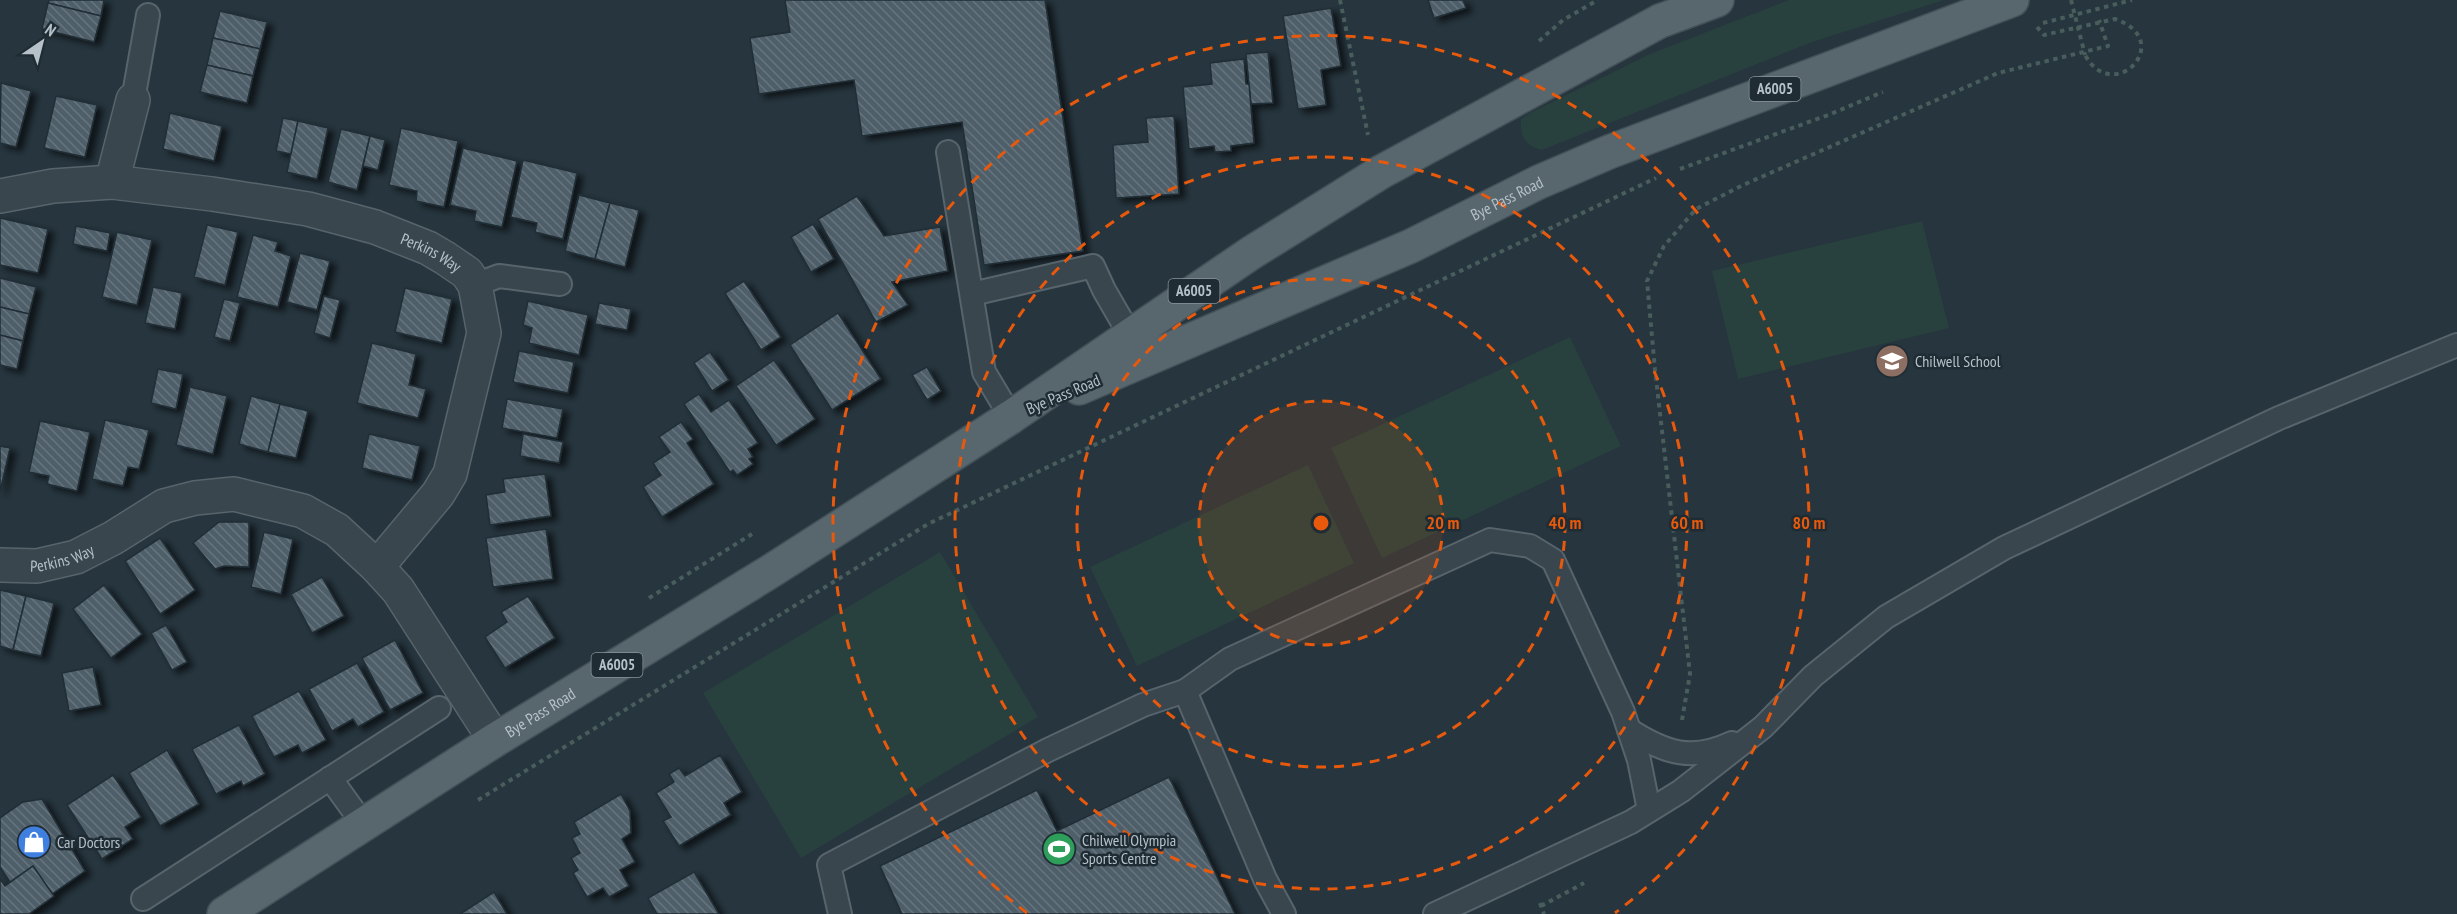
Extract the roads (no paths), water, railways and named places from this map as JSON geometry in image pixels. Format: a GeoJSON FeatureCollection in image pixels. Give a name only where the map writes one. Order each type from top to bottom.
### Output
{"type":"FeatureCollection","features":[{"type":"Feature","properties":{"kind":"main road","name":"Bye Pass Road"},"geometry":{"type":"LineString","coordinates":[[224,914],[495,740],[771,571],[1011,417],[1251,253],[1381,172],[1660,21],[1717,0]]}},
{"type":"Feature","properties":{"kind":"main road","name":"Bye Pass Road"},"geometry":{"type":"LineString","coordinates":[[1011,417],[1411,246],[1539,182],[1609,152],[2012,0]]}},
{"type":"Feature","properties":{"kind":"street"},"geometry":{"type":"LineString","coordinates":[[112,182],[133,100]]}},
{"type":"Feature","properties":{"kind":"street","name":"Perkins Way"},"geometry":{"type":"LineString","coordinates":[[0,196],[52,186],[112,182],[308,209],[375,227],[428,248],[466,273],[475,285],[484,333],[450,474],[438,494],[377,567]]}},
{"type":"Feature","properties":{"kind":"street","name":"Perkins Way"},"geometry":{"type":"LineString","coordinates":[[0,565],[38,566],[76,557],[113,538],[164,506],[195,498],[234,494],[303,511],[337,530],[398,590],[495,740]]}},
{"type":"Feature","properties":{"kind":"lane"},"geometry":{"type":"LineString","coordinates":[[133,100],[148,15]]}},
{"type":"Feature","properties":{"kind":"lane"},"geometry":{"type":"LineString","coordinates":[[948,152],[984,372],[1011,417]]}},
{"type":"Feature","properties":{"kind":"lane"},"geometry":{"type":"LineString","coordinates":[[972,294],[1093,266],[1130,335]]}},
{"type":"Feature","properties":{"kind":"lane"},"geometry":{"type":"LineString","coordinates":[[475,285],[499,276],[560,284]]}},
{"type":"Feature","properties":{"kind":"lane"},"geometry":{"type":"LineString","coordinates":[[1435,914],[1631,822],[1682,791],[1763,727],[1813,676],[1886,617],[2004,548],[2279,418],[2457,345]]}},
{"type":"Feature","properties":{"kind":"lane"},"geometry":{"type":"LineString","coordinates":[[840,914],[829,865],[1048,750],[1143,705],[1185,691],[1230,659],[1490,540],[1530,546],[1553,560],[1619,702],[1639,760],[1649,810]]}},
{"type":"Feature","properties":{"kind":"lane"},"geometry":{"type":"LineString","coordinates":[[1185,691],[1265,879],[1284,914]]}},
{"type":"Feature","properties":{"kind":"lane"},"geometry":{"type":"LineString","coordinates":[[143,899],[439,708]]}},
{"type":"Feature","properties":{"kind":"lane"},"geometry":{"type":"LineString","coordinates":[[1629,730],[1652,745],[1677,754],[1714,752],[1763,727]]}},
{"type":"Feature","properties":{"kind":"lane"},"geometry":{"type":"LineString","coordinates":[[330,778],[364,825]]}},
{"type":"Feature","properties":{"kind":"place","name":"Chilwell School"},"geometry":{"type":"Point","coordinates":[1892,361]}},
{"type":"Feature","properties":{"kind":"place","name":"Car Doctors"},"geometry":{"type":"Point","coordinates":[34,842]}},
{"type":"Feature","properties":{"kind":"place","name":"Chilwell Olympia Sports Centre"},"geometry":{"type":"Point","coordinates":[1059,849]}}]}
